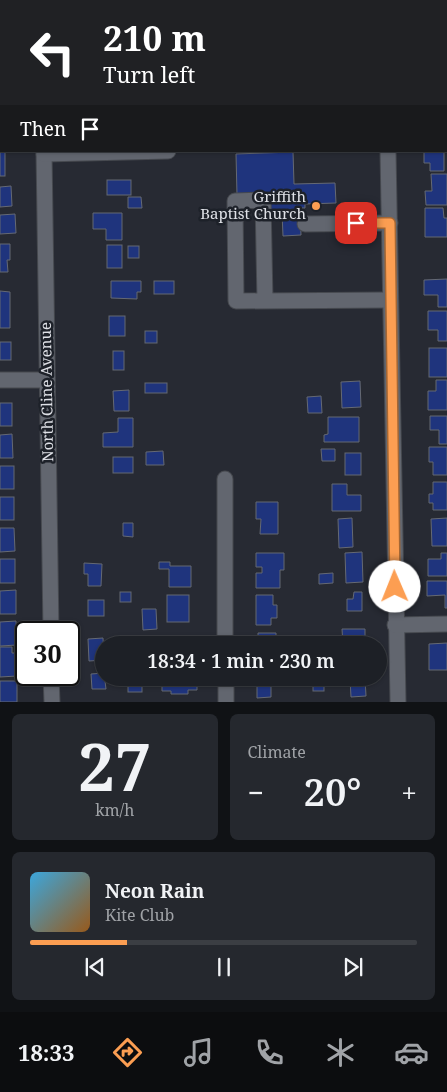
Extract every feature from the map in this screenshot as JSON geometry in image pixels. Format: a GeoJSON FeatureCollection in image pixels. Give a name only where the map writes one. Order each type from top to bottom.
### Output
{"type":"FeatureCollection","features":[{"type":"Feature","properties":{"kind":"street"},"geometry":{"type":"LineString","coordinates":[[44,153],[136,152]]}},
{"type":"Feature","properties":{"kind":"street"},"geometry":{"type":"LineString","coordinates":[[388,152],[398,702]]}},
{"type":"Feature","properties":{"kind":"street","name":"North Cline Avenue"},"geometry":{"type":"LineString","coordinates":[[44,153],[51,621]]}},
{"type":"Feature","properties":{"kind":"street"},"geometry":{"type":"LineString","coordinates":[[265,301],[264,200],[234,201],[236,301],[265,301],[390,300]]}},
{"type":"Feature","properties":{"kind":"street"},"geometry":{"type":"LineString","coordinates":[[305,224],[390,223]]}},
{"type":"Feature","properties":{"kind":"street"},"geometry":{"type":"LineString","coordinates":[[0,380],[47,380]]}},
{"type":"Feature","properties":{"kind":"street"},"geometry":{"type":"LineString","coordinates":[[225,479],[225,636]]}},
{"type":"Feature","properties":{"kind":"street"},"geometry":{"type":"LineString","coordinates":[[396,625],[447,624]]}},
{"type":"Feature","properties":{"kind":"street"},"geometry":{"type":"LineString","coordinates":[[52,686],[52,702]]}},
{"type":"Feature","properties":{"kind":"street"},"geometry":{"type":"LineString","coordinates":[[226,686],[226,702]]}},
{"type":"Feature","properties":{"kind":"building"},"geometry":{"type":"Polygon","coordinates":[[[0,152],[5,152],[5,176],[0,176],[0,152]]]}},
{"type":"Feature","properties":{"kind":"building"},"geometry":{"type":"Polygon","coordinates":[[[293,152],[294,184],[335,183],[336,203],[305,204],[305,208],[300,208],[301,235],[283,236],[282,212],[277,213],[277,219],[270,219],[269,195],[237,195],[236,154],[293,152]]]}},
{"type":"Feature","properties":{"kind":"building"},"geometry":{"type":"Polygon","coordinates":[[[424,152],[444,152],[444,171],[430,171],[430,163],[424,163],[424,152]]]}},
{"type":"Feature","properties":{"kind":"building"},"geometry":{"type":"Polygon","coordinates":[[[431,174],[447,174],[447,205],[426,205],[425,191],[432,191],[431,174]]]}},
{"type":"Feature","properties":{"kind":"building"},"geometry":{"type":"Polygon","coordinates":[[[107,180],[131,180],[131,195],[107,195],[107,180]]]}},
{"type":"Feature","properties":{"kind":"building"},"geometry":{"type":"Polygon","coordinates":[[[11,186],[12,206],[0,207],[0,187],[11,186]]]}},
{"type":"Feature","properties":{"kind":"building"},"geometry":{"type":"Polygon","coordinates":[[[128,197],[141,197],[142,208],[128,208],[128,197]]]}},
{"type":"Feature","properties":{"kind":"building"},"geometry":{"type":"Polygon","coordinates":[[[425,208],[443,208],[444,218],[447,218],[447,237],[425,237],[425,208]]]}},
{"type":"Feature","properties":{"kind":"building"},"geometry":{"type":"Polygon","coordinates":[[[93,213],[122,213],[122,240],[106,240],[106,229],[93,229],[93,213]]]}},
{"type":"Feature","properties":{"kind":"building"},"geometry":{"type":"Polygon","coordinates":[[[15,214],[16,233],[0,234],[0,215],[15,214]]]}},
{"type":"Feature","properties":{"kind":"building"},"geometry":{"type":"Polygon","coordinates":[[[0,244],[10,244],[10,260],[7,260],[8,272],[0,272],[0,244]]]}},
{"type":"Feature","properties":{"kind":"building"},"geometry":{"type":"Polygon","coordinates":[[[107,245],[122,245],[122,268],[107,268],[107,245]]]}},
{"type":"Feature","properties":{"kind":"building"},"geometry":{"type":"Polygon","coordinates":[[[128,246],[139,246],[139,258],[128,258],[128,246]]]}},
{"type":"Feature","properties":{"kind":"building"},"geometry":{"type":"Polygon","coordinates":[[[447,279],[447,307],[438,307],[438,295],[424,295],[424,280],[447,279]]]}},
{"type":"Feature","properties":{"kind":"building"},"geometry":{"type":"Polygon","coordinates":[[[111,281],[141,281],[141,292],[137,292],[137,299],[111,298],[111,281]]]}},
{"type":"Feature","properties":{"kind":"building"},"geometry":{"type":"Polygon","coordinates":[[[154,281],[174,281],[174,294],[154,294],[154,281]]]}},
{"type":"Feature","properties":{"kind":"building"},"geometry":{"type":"Polygon","coordinates":[[[0,291],[10,292],[10,328],[0,328],[0,291]]]}},
{"type":"Feature","properties":{"kind":"building"},"geometry":{"type":"Polygon","coordinates":[[[428,311],[447,311],[447,341],[438,341],[438,330],[428,330],[428,311]]]}},
{"type":"Feature","properties":{"kind":"building"},"geometry":{"type":"Polygon","coordinates":[[[109,316],[125,316],[125,336],[109,336],[109,316]]]}},
{"type":"Feature","properties":{"kind":"building"},"geometry":{"type":"Polygon","coordinates":[[[145,331],[157,331],[157,343],[145,343],[145,331]]]}},
{"type":"Feature","properties":{"kind":"building"},"geometry":{"type":"Polygon","coordinates":[[[0,342],[11,342],[11,360],[0,360],[0,342]]]}},
{"type":"Feature","properties":{"kind":"building"},"geometry":{"type":"Polygon","coordinates":[[[429,348],[447,348],[447,377],[429,377],[429,348]]]}},
{"type":"Feature","properties":{"kind":"building"},"geometry":{"type":"Polygon","coordinates":[[[113,351],[124,351],[124,370],[113,370],[113,351]]]}},
{"type":"Feature","properties":{"kind":"building"},"geometry":{"type":"Polygon","coordinates":[[[436,380],[447,380],[447,410],[428,410],[428,391],[436,391],[436,380]]]}},
{"type":"Feature","properties":{"kind":"building"},"geometry":{"type":"Polygon","coordinates":[[[360,381],[361,407],[342,408],[341,382],[360,381]]]}},
{"type":"Feature","properties":{"kind":"building"},"geometry":{"type":"Polygon","coordinates":[[[145,383],[167,383],[167,393],[145,393],[145,383]]]}},
{"type":"Feature","properties":{"kind":"building"},"geometry":{"type":"Polygon","coordinates":[[[129,390],[129,411],[114,411],[113,391],[129,390]]]}},
{"type":"Feature","properties":{"kind":"building"},"geometry":{"type":"Polygon","coordinates":[[[321,396],[322,413],[308,413],[307,397],[321,396]]]}},
{"type":"Feature","properties":{"kind":"building"},"geometry":{"type":"Polygon","coordinates":[[[0,403],[12,403],[12,426],[0,426],[0,403]]]}},
{"type":"Feature","properties":{"kind":"building"},"geometry":{"type":"Polygon","coordinates":[[[430,416],[447,416],[447,444],[439,444],[439,430],[430,430],[430,416]]]}},
{"type":"Feature","properties":{"kind":"building"},"geometry":{"type":"Polygon","coordinates":[[[328,417],[359,417],[359,442],[324,442],[324,435],[328,434],[328,417]]]}},
{"type":"Feature","properties":{"kind":"building"},"geometry":{"type":"Polygon","coordinates":[[[118,418],[133,418],[133,447],[103,447],[103,433],[118,432],[118,418]]]}},
{"type":"Feature","properties":{"kind":"building"},"geometry":{"type":"Polygon","coordinates":[[[12,434],[13,458],[0,458],[0,435],[12,434]]]}},
{"type":"Feature","properties":{"kind":"building"},"geometry":{"type":"Polygon","coordinates":[[[429,447],[447,447],[447,475],[433,475],[433,462],[429,462],[429,447]]]}},
{"type":"Feature","properties":{"kind":"building"},"geometry":{"type":"Polygon","coordinates":[[[321,449],[335,449],[335,461],[322,461],[321,449]]]}},
{"type":"Feature","properties":{"kind":"building"},"geometry":{"type":"Polygon","coordinates":[[[163,451],[164,465],[146,465],[146,452],[163,451]]]}},
{"type":"Feature","properties":{"kind":"building"},"geometry":{"type":"Polygon","coordinates":[[[345,453],[361,453],[361,475],[345,475],[345,453]]]}},
{"type":"Feature","properties":{"kind":"building"},"geometry":{"type":"Polygon","coordinates":[[[113,457],[133,457],[133,473],[113,473],[113,457]]]}},
{"type":"Feature","properties":{"kind":"building"},"geometry":{"type":"Polygon","coordinates":[[[0,466],[14,466],[14,489],[0,489],[0,466]]]}},
{"type":"Feature","properties":{"kind":"building"},"geometry":{"type":"Polygon","coordinates":[[[433,482],[447,482],[447,510],[433,510],[433,503],[429,503],[429,494],[433,494],[433,482]]]}},
{"type":"Feature","properties":{"kind":"building"},"geometry":{"type":"Polygon","coordinates":[[[332,484],[347,484],[347,495],[361,495],[361,511],[332,511],[332,484]]]}},
{"type":"Feature","properties":{"kind":"building"},"geometry":{"type":"Polygon","coordinates":[[[0,497],[14,497],[14,520],[0,520],[0,497]]]}},
{"type":"Feature","properties":{"kind":"building"},"geometry":{"type":"Polygon","coordinates":[[[256,502],[278,502],[278,534],[260,534],[261,519],[256,519],[256,502]]]}},
{"type":"Feature","properties":{"kind":"building"},"geometry":{"type":"Polygon","coordinates":[[[352,518],[353,547],[339,548],[338,519],[352,518]]]}},
{"type":"Feature","properties":{"kind":"building"},"geometry":{"type":"Polygon","coordinates":[[[447,518],[447,546],[432,546],[431,519],[447,518]]]}},
{"type":"Feature","properties":{"kind":"building"},"geometry":{"type":"Polygon","coordinates":[[[123,523],[133,523],[133,537],[123,536],[123,523]]]}},
{"type":"Feature","properties":{"kind":"building"},"geometry":{"type":"Polygon","coordinates":[[[0,528],[14,528],[15,551],[0,552],[0,528]]]}},
{"type":"Feature","properties":{"kind":"building"},"geometry":{"type":"Polygon","coordinates":[[[362,552],[363,582],[346,583],[345,553],[362,552]]]}},
{"type":"Feature","properties":{"kind":"building"},"geometry":{"type":"Polygon","coordinates":[[[256,553],[284,553],[284,570],[280,570],[280,588],[256,588],[256,573],[262,573],[262,567],[256,567],[256,553]]]}},
{"type":"Feature","properties":{"kind":"building"},"geometry":{"type":"Polygon","coordinates":[[[441,553],[447,553],[447,576],[428,576],[428,559],[441,559],[441,553]]]}},
{"type":"Feature","properties":{"kind":"building"},"geometry":{"type":"Polygon","coordinates":[[[0,559],[15,559],[15,583],[0,583],[0,559]]]}},
{"type":"Feature","properties":{"kind":"building"},"geometry":{"type":"Polygon","coordinates":[[[159,562],[170,562],[170,566],[191,566],[191,587],[169,587],[169,569],[159,569],[159,562]]]}},
{"type":"Feature","properties":{"kind":"building"},"geometry":{"type":"Polygon","coordinates":[[[84,563],[102,564],[101,586],[88,586],[88,574],[84,574],[84,563]]]}},
{"type":"Feature","properties":{"kind":"building"},"geometry":{"type":"Polygon","coordinates":[[[333,573],[333,583],[319,584],[319,574],[333,573]]]}},
{"type":"Feature","properties":{"kind":"building"},"geometry":{"type":"Polygon","coordinates":[[[427,581],[447,581],[447,608],[445,608],[445,595],[427,596],[427,581]]]}},
{"type":"Feature","properties":{"kind":"building"},"geometry":{"type":"Polygon","coordinates":[[[16,590],[16,614],[0,614],[0,591],[16,590]]]}},
{"type":"Feature","properties":{"kind":"building"},"geometry":{"type":"Polygon","coordinates":[[[120,592],[131,592],[131,602],[120,602],[120,592]]]}},
{"type":"Feature","properties":{"kind":"building"},"geometry":{"type":"Polygon","coordinates":[[[354,592],[362,592],[362,611],[347,611],[347,599],[353,599],[354,592]]]}},
{"type":"Feature","properties":{"kind":"building"},"geometry":{"type":"Polygon","coordinates":[[[167,595],[189,595],[189,622],[167,622],[167,595]]]}},
{"type":"Feature","properties":{"kind":"building"},"geometry":{"type":"Polygon","coordinates":[[[256,595],[273,595],[273,605],[277,605],[277,618],[271,618],[271,625],[256,625],[256,595]]]}},
{"type":"Feature","properties":{"kind":"building"},"geometry":{"type":"Polygon","coordinates":[[[88,600],[104,600],[104,616],[88,616],[88,600]]]}},
{"type":"Feature","properties":{"kind":"building"},"geometry":{"type":"Polygon","coordinates":[[[142,609],[156,609],[157,629],[143,630],[142,609]]]}},
{"type":"Feature","properties":{"kind":"building"},"geometry":{"type":"Polygon","coordinates":[[[15,621],[15,645],[0,646],[0,622],[15,621]]]}},
{"type":"Feature","properties":{"kind":"building"},"geometry":{"type":"Polygon","coordinates":[[[342,629],[365,629],[365,636],[342,636],[342,629]]]}},
{"type":"Feature","properties":{"kind":"building"},"geometry":{"type":"Polygon","coordinates":[[[258,633],[276,633],[276,636],[258,636],[258,633]]]}},
{"type":"Feature","properties":{"kind":"building"},"geometry":{"type":"Polygon","coordinates":[[[88,639],[95,639],[95,661],[89,661],[88,639]]]}},
{"type":"Feature","properties":{"kind":"building"},"geometry":{"type":"Polygon","coordinates":[[[447,643],[447,670],[429,670],[429,644],[447,643]]]}},
{"type":"Feature","properties":{"kind":"building"},"geometry":{"type":"Polygon","coordinates":[[[0,647],[12,647],[12,653],[15,653],[15,676],[0,677],[0,647]]]}},
{"type":"Feature","properties":{"kind":"building"},"geometry":{"type":"Polygon","coordinates":[[[91,674],[95,674],[95,686],[106,686],[106,689],[92,689],[91,674]]]}},
{"type":"Feature","properties":{"kind":"building"},"geometry":{"type":"Polygon","coordinates":[[[0,681],[15,681],[15,686],[17,686],[17,702],[0,702],[0,681]]]}},
{"type":"Feature","properties":{"kind":"building"},"geometry":{"type":"Polygon","coordinates":[[[128,686],[142,686],[142,692],[128,692],[128,686]]]}},
{"type":"Feature","properties":{"kind":"building"},"geometry":{"type":"Polygon","coordinates":[[[162,686],[197,686],[197,690],[188,690],[188,694],[171,694],[171,691],[162,691],[162,686]]]}},
{"type":"Feature","properties":{"kind":"building"},"geometry":{"type":"Polygon","coordinates":[[[257,686],[271,686],[271,697],[257,698],[257,686]]]}},
{"type":"Feature","properties":{"kind":"building"},"geometry":{"type":"Polygon","coordinates":[[[313,686],[324,686],[324,691],[313,691],[313,686]]]}},
{"type":"Feature","properties":{"kind":"building"},"geometry":{"type":"Polygon","coordinates":[[[350,686],[365,686],[366,696],[351,697],[350,686]]]}},
{"type":"Feature","properties":{"kind":"place","name":"Griffith Baptist Church"},"geometry":{"type":"Point","coordinates":[316,206]}},
{"type":"Feature","properties":{"kind":"route"},"geometry":{"type":"LineString","coordinates":[[356,223],[390,223],[395,587]]}}]}
